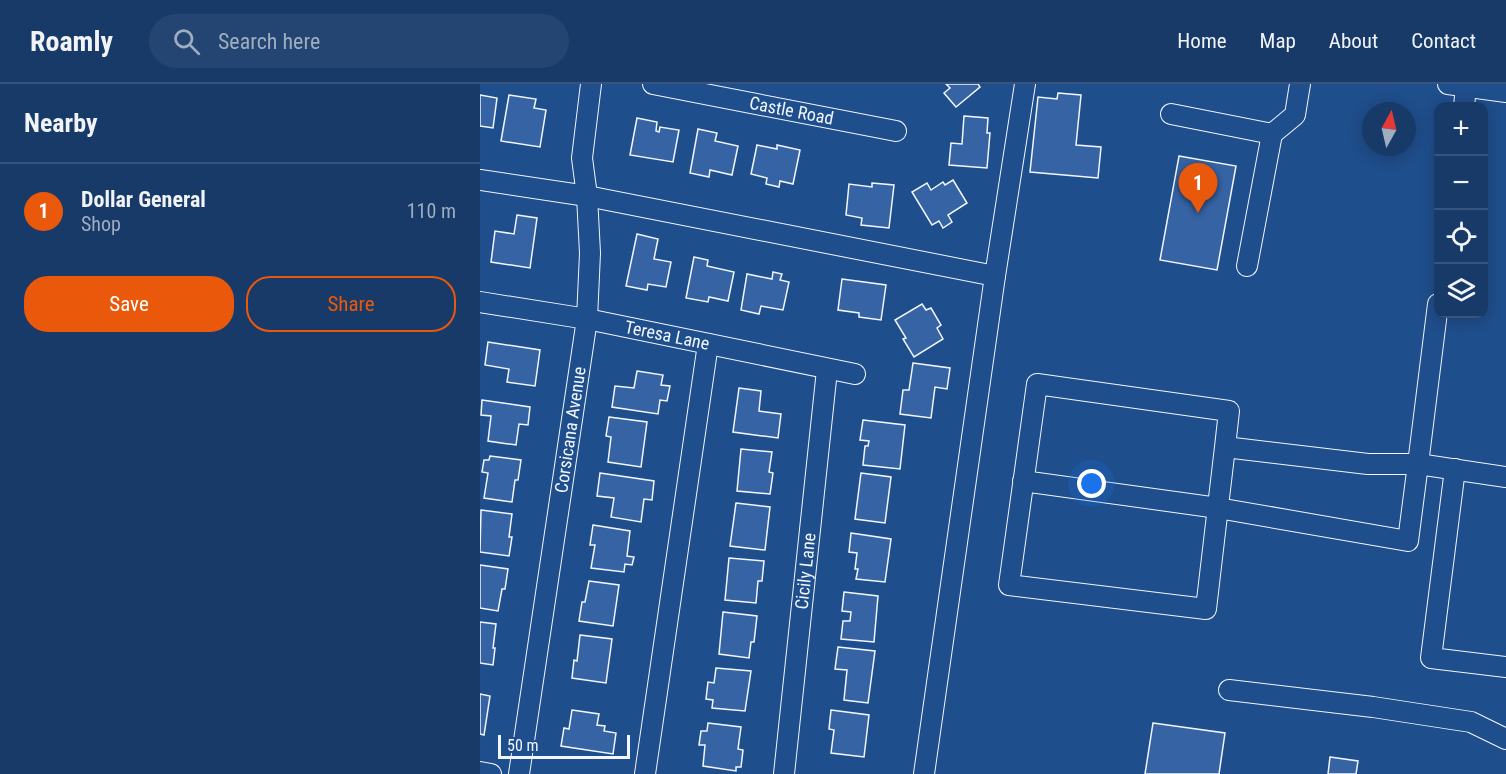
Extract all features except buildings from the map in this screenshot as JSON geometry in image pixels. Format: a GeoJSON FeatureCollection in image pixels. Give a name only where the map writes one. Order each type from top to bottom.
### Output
{"type":"FeatureCollection","features":[{"type":"Feature","properties":{"kind":"street","name":"Corsicana Avenue"},"geometry":{"type":"LineString","coordinates":[[519,774],[587,319],[590,253],[582,158],[591,84]]}},
{"type":"Feature","properties":{"kind":"street","name":"Castle Road"},"geometry":{"type":"LineString","coordinates":[[653,84],[896,131]]}},
{"type":"Feature","properties":{"kind":"street"},"geometry":{"type":"LineString","coordinates":[[924,774],[995,276],[1025,84]]}},
{"type":"Feature","properties":{"kind":"street"},"geometry":{"type":"LineString","coordinates":[[1248,266],[1272,134],[1295,115],[1300,84]]}},
{"type":"Feature","properties":{"kind":"street"},"geometry":{"type":"LineString","coordinates":[[1463,102],[1457,85],[1506,92]]}},
{"type":"Feature","properties":{"kind":"street"},"geometry":{"type":"LineString","coordinates":[[1171,114],[1272,134]]}},
{"type":"Feature","properties":{"kind":"street"},"geometry":{"type":"LineString","coordinates":[[480,180],[587,196],[995,276]]}},
{"type":"Feature","properties":{"kind":"street","name":"Teresa Lane"},"geometry":{"type":"LineString","coordinates":[[480,302],[587,319],[855,374]]}},
{"type":"Feature","properties":{"kind":"street"},"geometry":{"type":"LineString","coordinates":[[1023,481],[1218,508],[1408,541],[1436,318]]}},
{"type":"Feature","properties":{"kind":"street"},"geometry":{"type":"LineString","coordinates":[[645,774],[708,344]]}},
{"type":"Feature","properties":{"kind":"street","name":"Cicily Lane"},"geometry":{"type":"LineString","coordinates":[[784,774],[827,370]]}},
{"type":"Feature","properties":{"kind":"street"},"geometry":{"type":"LineString","coordinates":[[1037,384],[1229,411],[1225,447],[1206,609],[1009,585],[1037,384]]}},
{"type":"Feature","properties":{"kind":"street"},"geometry":{"type":"LineString","coordinates":[[1225,447],[1368,464],[1418,464],[1506,477]]}},
{"type":"Feature","properties":{"kind":"street"},"geometry":{"type":"LineString","coordinates":[[1455,469],[1431,658],[1506,667]]}},
{"type":"Feature","properties":{"kind":"street"},"geometry":{"type":"LineString","coordinates":[[1229,690],[1373,707],[1471,722],[1506,739]]}},
{"type":"Feature","properties":{"kind":"street"},"geometry":{"type":"LineString","coordinates":[[480,772],[491,774]]}},
{"type":"Feature","properties":{"kind":"place","name":"Dollar General"},"geometry":{"type":"Point","coordinates":[1198,213]}}]}
